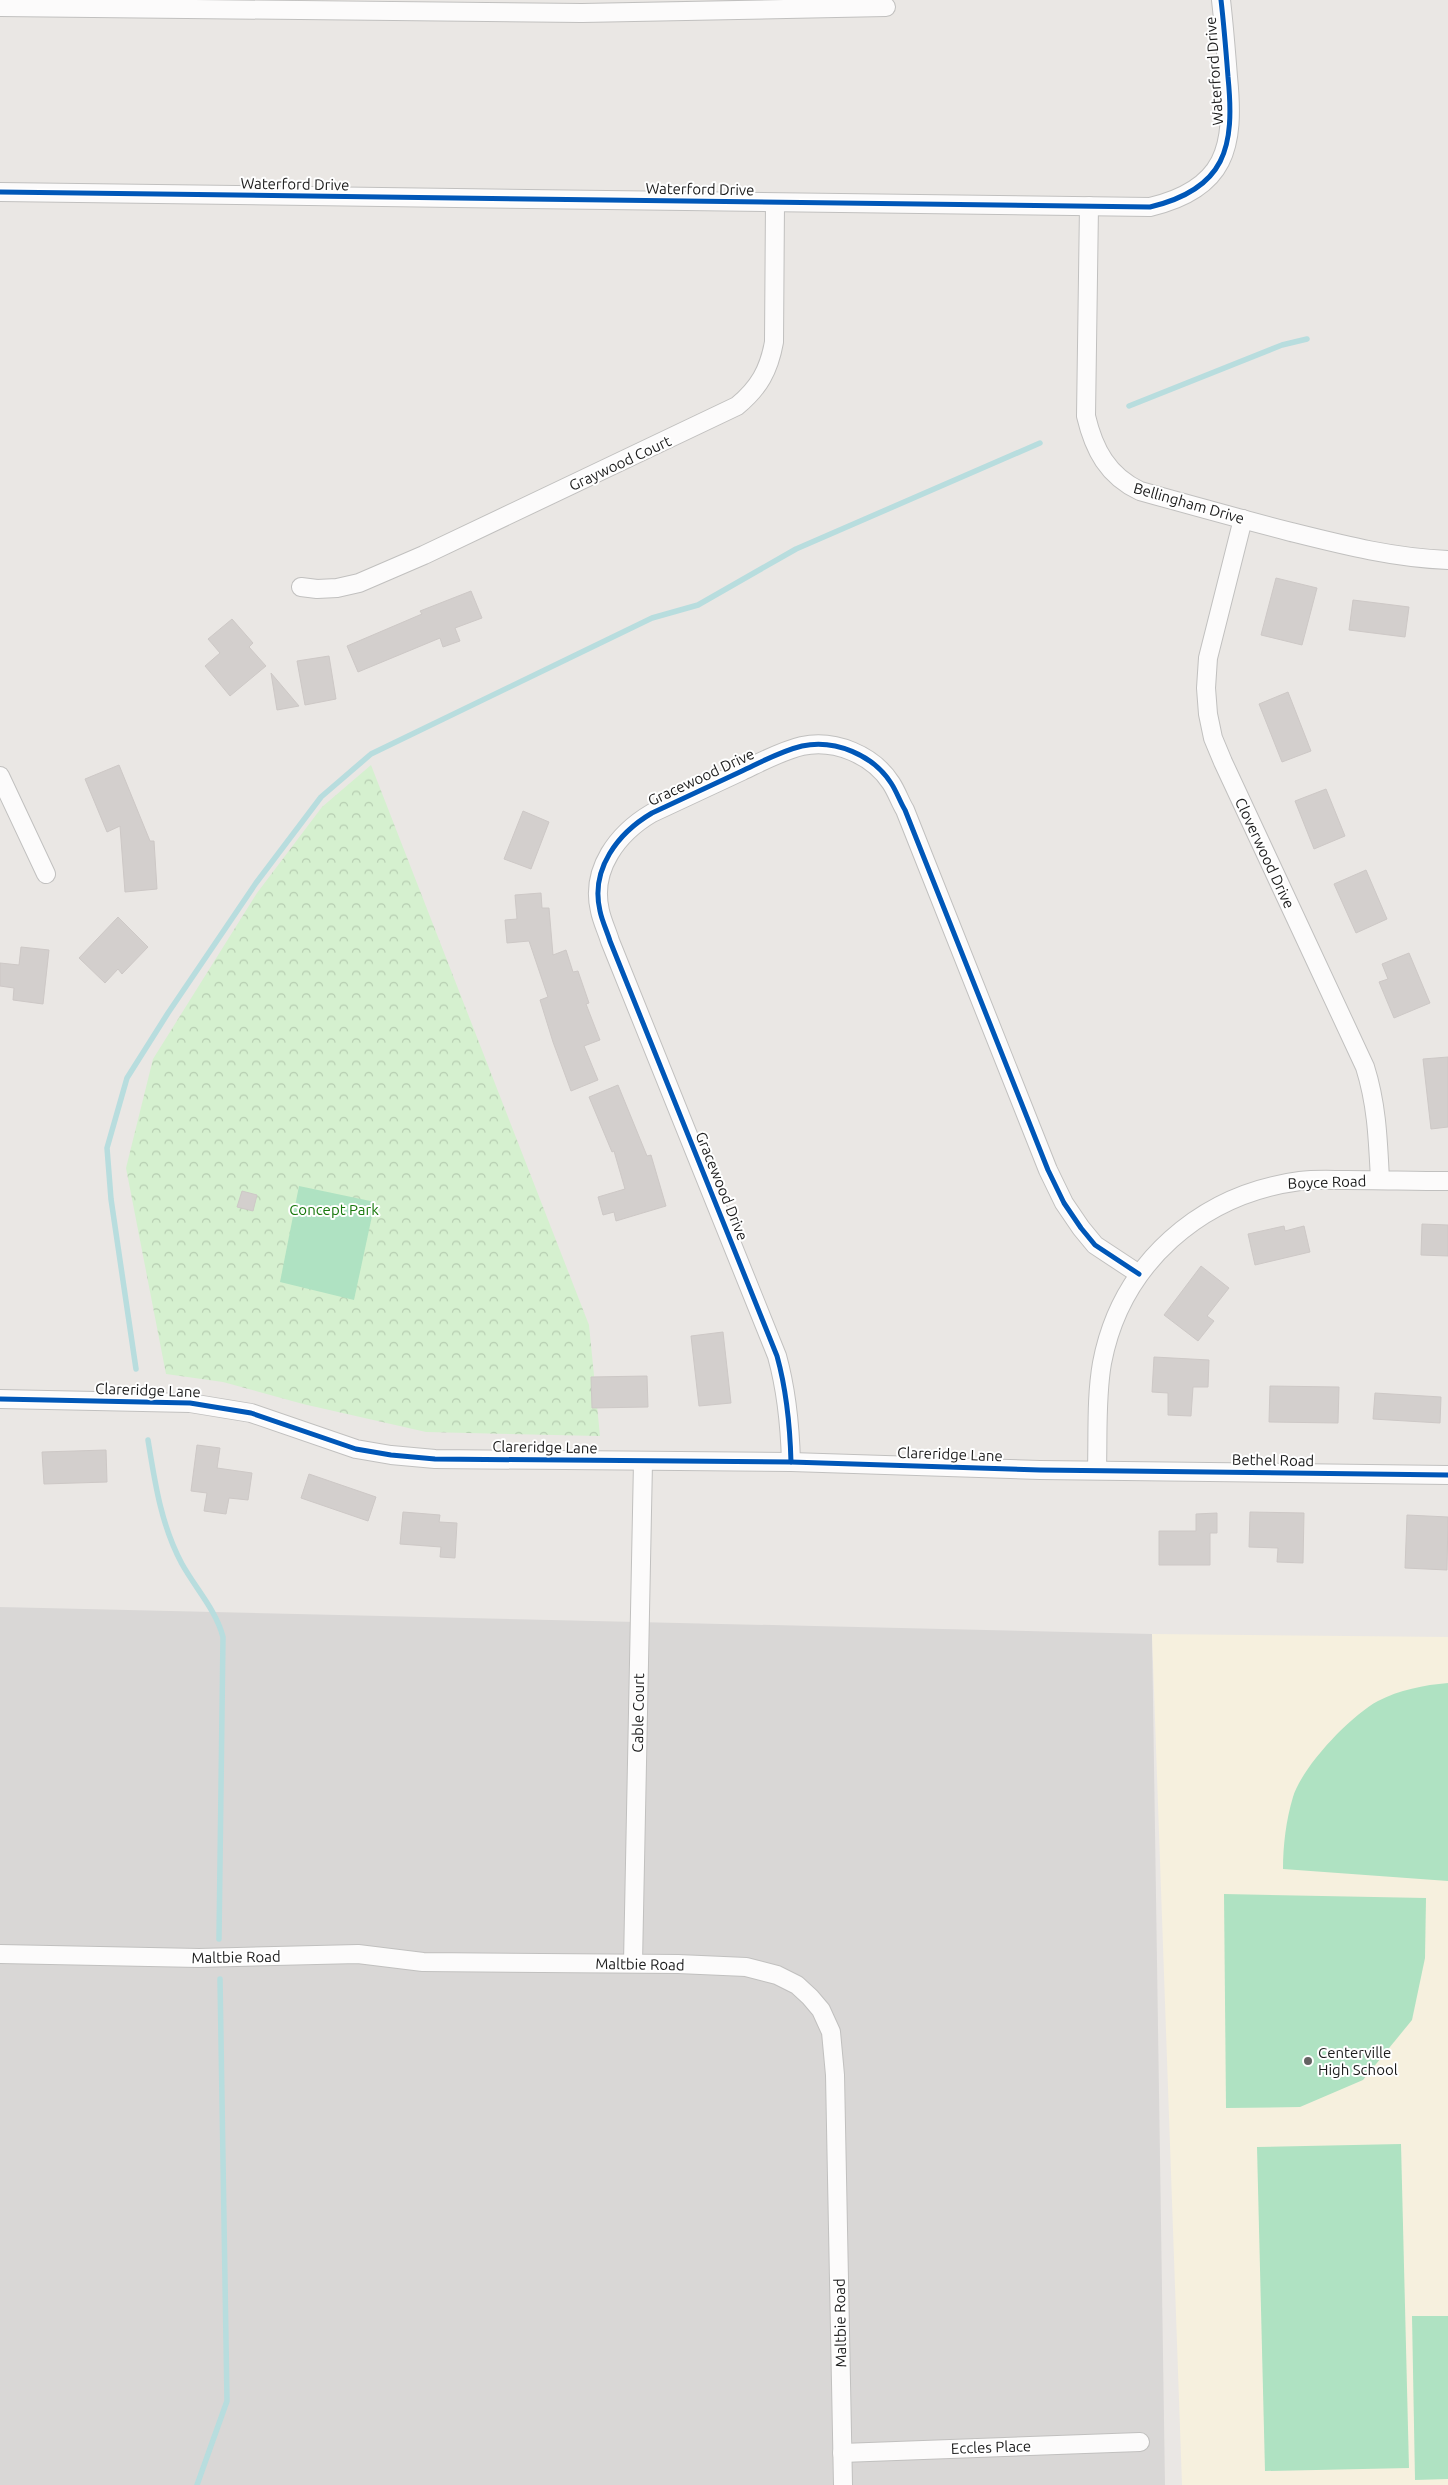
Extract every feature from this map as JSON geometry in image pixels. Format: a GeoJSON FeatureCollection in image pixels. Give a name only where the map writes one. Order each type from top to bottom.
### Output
{"type":"FeatureCollection","features":[{"type":"Feature","properties":{"kind":"street","name":"Waterford Drive"},"geometry":{"type":"LineString","coordinates":[[0,192],[775,203],[1150,206],[1172,201],[1190,193],[1205,181],[1217,167],[1226,150],[1231,129],[1222,0]]}},
{"type":"Feature","properties":{"kind":"street"},"geometry":{"type":"LineString","coordinates":[[0,7],[582,13],[886,7]]}},
{"type":"Feature","properties":{"kind":"street","name":"Graywood Court"},"geometry":{"type":"LineString","coordinates":[[301,587],[327,588],[359,583],[432,551],[738,406],[762,380],[770,361],[774,342],[775,203]]}},
{"type":"Feature","properties":{"kind":"street","name":"Bellingham Drive"},"geometry":{"type":"LineString","coordinates":[[1088,206],[1086,416],[1092,439],[1101,458],[1126,484],[1140,492],[1353,548],[1416,559],[1448,560]]}},
{"type":"Feature","properties":{"kind":"street","name":"Cloverwood Drive"},"geometry":{"type":"LineString","coordinates":[[1243,519],[1208,658],[1206,688],[1208,714],[1213,738],[1223,762],[1365,1067],[1373,1093],[1378,1122],[1380,1180]]}},
{"type":"Feature","properties":{"kind":"street","name":"Gracewood Drive"},"geometry":{"type":"LineString","coordinates":[[791,1462],[790,1418],[785,1384],[777,1356],[610,941],[600,910],[600,880],[607,856],[616,841],[633,824],[652,812],[778,754],[802,746],[819,744],[837,747],[861,755],[875,764],[891,783],[905,810],[1048,1170],[1064,1203],[1095,1244],[1139,1274]]}},
{"type":"Feature","properties":{"kind":"street"},"geometry":{"type":"LineString","coordinates":[[0,776],[46,874]]}},
{"type":"Feature","properties":{"kind":"street","name":"Boyce Road"},"geometry":{"type":"LineString","coordinates":[[1097,1469],[1102,1364],[1117,1312],[1128,1290],[1139,1274],[1163,1246],[1188,1224],[1212,1208],[1239,1195],[1274,1185],[1303,1180],[1448,1182]]}},
{"type":"Feature","properties":{"kind":"street","name":"Clareridge Lane"},"geometry":{"type":"LineString","coordinates":[[0,1399],[190,1402],[251,1413],[356,1449],[391,1455],[435,1459],[791,1462],[1040,1470],[1097,1469]]}},
{"type":"Feature","properties":{"kind":"street","name":"Cable Court"},"geometry":{"type":"LineString","coordinates":[[633,1963],[643,1462]]}},
{"type":"Feature","properties":{"kind":"street","name":"Bethel Road"},"geometry":{"type":"LineString","coordinates":[[1097,1469],[1448,1476]]}},
{"type":"Feature","properties":{"kind":"street","name":"Maltbie Road"},"geometry":{"type":"LineString","coordinates":[[0,1954],[199,1958],[358,1954],[423,1962],[633,1963],[755,1968],[777,1975],[797,1985],[810,1996],[824,2018],[830,2032],[835,2075],[843,2485]]}},
{"type":"Feature","properties":{"kind":"street","name":"Eccles Place"},"geometry":{"type":"LineString","coordinates":[[842,2453],[1140,2442]]}},
{"type":"Feature","properties":{"kind":"shaded area"},"geometry":{"type":"Polygon","coordinates":[[[0,1607],[1152,1634],[1165,2485],[0,2485],[0,1607]]]}},
{"type":"Feature","properties":{"kind":"shaded area","name":"Centerville High School"},"geometry":{"type":"Polygon","coordinates":[[[1152,1634],[1448,1637],[1448,2485],[1182,2485],[1152,1634]]]}},
{"type":"Feature","properties":{"kind":"green space","name":"Concept Park"},"geometry":{"type":"Polygon","coordinates":[[[371,765],[589,1325],[600,1436],[426,1432],[303,1404],[223,1382],[166,1374],[126,1168],[153,1059],[257,893],[322,807],[371,765]]]}},
{"type":"Feature","properties":{"kind":"green space"},"geometry":{"type":"Polygon","coordinates":[[[299,1186],[375,1202],[354,1300],[280,1282],[299,1186]]]}},
{"type":"Feature","properties":{"kind":"green space"},"geometry":{"type":"Polygon","coordinates":[[[1448,1683],[1448,1881],[1283,1869],[1285,1833],[1293,1797],[1306,1771],[1328,1743],[1354,1718],[1378,1701],[1412,1689],[1448,1683]]]}},
{"type":"Feature","properties":{"kind":"green space"},"geometry":{"type":"Polygon","coordinates":[[[1224,1894],[1426,1898],[1425,1958],[1412,2020],[1363,2080],[1300,2107],[1226,2108],[1224,1894]]]}},
{"type":"Feature","properties":{"kind":"green space"},"geometry":{"type":"Polygon","coordinates":[[[1401,2144],[1409,2468],[1265,2471],[1257,2147],[1401,2144]]]}},
{"type":"Feature","properties":{"kind":"green space"},"geometry":{"type":"Polygon","coordinates":[[[1412,2316],[1448,2316],[1448,2479],[1415,2480],[1412,2316]]]}},
{"type":"Feature","properties":{"kind":"building"},"geometry":{"type":"Polygon","coordinates":[[[1276,578],[1317,588],[1302,645],[1261,635],[1276,578]]]}},
{"type":"Feature","properties":{"kind":"building"},"geometry":{"type":"Polygon","coordinates":[[[471,591],[482,618],[455,628],[460,641],[443,647],[440,638],[358,672],[347,646],[422,614],[420,611],[471,591]]]}},
{"type":"Feature","properties":{"kind":"building"},"geometry":{"type":"Polygon","coordinates":[[[1353,600],[1409,607],[1405,637],[1349,630],[1353,600]]]}},
{"type":"Feature","properties":{"kind":"building"},"geometry":{"type":"Polygon","coordinates":[[[232,619],[253,643],[249,647],[266,666],[230,696],[205,666],[220,653],[208,639],[232,619]]]}},
{"type":"Feature","properties":{"kind":"building"},"geometry":{"type":"Polygon","coordinates":[[[329,656],[336,699],[305,705],[297,661],[329,656]]]}},
{"type":"Feature","properties":{"kind":"building"},"geometry":{"type":"Polygon","coordinates":[[[271,673],[299,706],[277,710],[271,673]]]}},
{"type":"Feature","properties":{"kind":"building"},"geometry":{"type":"Polygon","coordinates":[[[1288,692],[1311,751],[1282,762],[1259,704],[1288,692]]]}},
{"type":"Feature","properties":{"kind":"building"},"geometry":{"type":"Polygon","coordinates":[[[119,765],[150,841],[154,841],[157,889],[125,892],[120,826],[107,832],[85,779],[119,765]]]}},
{"type":"Feature","properties":{"kind":"building"},"geometry":{"type":"Polygon","coordinates":[[[1326,789],[1345,836],[1314,849],[1295,801],[1326,789]]]}},
{"type":"Feature","properties":{"kind":"building"},"geometry":{"type":"Polygon","coordinates":[[[523,811],[549,822],[531,869],[504,859],[523,811]]]}},
{"type":"Feature","properties":{"kind":"building"},"geometry":{"type":"Polygon","coordinates":[[[1366,870],[1387,919],[1356,933],[1334,884],[1366,870]]]}},
{"type":"Feature","properties":{"kind":"building"},"geometry":{"type":"Polygon","coordinates":[[[541,893],[542,908],[549,908],[553,955],[566,950],[573,972],[578,971],[589,1003],[586,1004],[600,1040],[584,1046],[598,1080],[571,1091],[540,1000],[548,997],[529,941],[507,943],[505,920],[517,919],[515,895],[541,893]]]}},
{"type":"Feature","properties":{"kind":"building"},"geometry":{"type":"Polygon","coordinates":[[[118,917],[148,947],[122,974],[118,969],[105,983],[79,958],[118,917]]]}},
{"type":"Feature","properties":{"kind":"building"},"geometry":{"type":"Polygon","coordinates":[[[21,947],[49,950],[43,1004],[13,1000],[14,988],[0,986],[0,963],[19,965],[21,947]]]}},
{"type":"Feature","properties":{"kind":"building"},"geometry":{"type":"Polygon","coordinates":[[[1409,953],[1430,1003],[1394,1018],[1379,982],[1388,979],[1382,964],[1409,953]]]}},
{"type":"Feature","properties":{"kind":"building"},"geometry":{"type":"Polygon","coordinates":[[[1448,1057],[1448,1127],[1431,1129],[1423,1059],[1448,1057]]]}},
{"type":"Feature","properties":{"kind":"building"},"geometry":{"type":"Polygon","coordinates":[[[618,1085],[647,1156],[651,1155],[666,1206],[616,1221],[614,1212],[603,1215],[598,1197],[625,1189],[614,1151],[612,1152],[589,1097],[618,1085]]]}},
{"type":"Feature","properties":{"kind":"building"},"geometry":{"type":"Polygon","coordinates":[[[242,1191],[257,1195],[253,1211],[237,1207],[242,1191]]]}},
{"type":"Feature","properties":{"kind":"building"},"geometry":{"type":"Polygon","coordinates":[[[1422,1224],[1448,1225],[1448,1256],[1421,1255],[1422,1224]]]}},
{"type":"Feature","properties":{"kind":"building"},"geometry":{"type":"Polygon","coordinates":[[[1284,1226],[1285,1231],[1304,1226],[1310,1252],[1255,1265],[1248,1234],[1284,1226]]]}},
{"type":"Feature","properties":{"kind":"building"},"geometry":{"type":"Polygon","coordinates":[[[1201,1266],[1229,1288],[1207,1316],[1214,1321],[1198,1341],[1164,1315],[1201,1266]]]}},
{"type":"Feature","properties":{"kind":"building"},"geometry":{"type":"Polygon","coordinates":[[[723,1332],[731,1403],[699,1406],[691,1336],[723,1332]]]}},
{"type":"Feature","properties":{"kind":"building"},"geometry":{"type":"Polygon","coordinates":[[[1154,1357],[1209,1360],[1208,1387],[1193,1387],[1191,1416],[1168,1415],[1168,1393],[1152,1392],[1154,1357]]]}},
{"type":"Feature","properties":{"kind":"building"},"geometry":{"type":"Polygon","coordinates":[[[647,1376],[648,1407],[592,1408],[591,1377],[647,1376]]]}},
{"type":"Feature","properties":{"kind":"building"},"geometry":{"type":"Polygon","coordinates":[[[1270,1386],[1339,1387],[1338,1423],[1269,1422],[1270,1386]]]}},
{"type":"Feature","properties":{"kind":"building"},"geometry":{"type":"Polygon","coordinates":[[[1375,1393],[1441,1397],[1440,1423],[1373,1419],[1375,1393]]]}},
{"type":"Feature","properties":{"kind":"building"},"geometry":{"type":"Polygon","coordinates":[[[197,1445],[220,1448],[217,1468],[252,1473],[248,1500],[229,1498],[226,1514],[204,1511],[207,1493],[191,1491],[197,1445]]]}},
{"type":"Feature","properties":{"kind":"building"},"geometry":{"type":"Polygon","coordinates":[[[106,1450],[107,1482],[44,1484],[42,1452],[106,1450]]]}},
{"type":"Feature","properties":{"kind":"building"},"geometry":{"type":"Polygon","coordinates":[[[309,1474],[376,1497],[368,1521],[301,1498],[309,1474]]]}},
{"type":"Feature","properties":{"kind":"building"},"geometry":{"type":"Polygon","coordinates":[[[403,1512],[440,1515],[439,1522],[457,1523],[455,1558],[440,1557],[441,1547],[400,1544],[403,1512]]]}},
{"type":"Feature","properties":{"kind":"building"},"geometry":{"type":"Polygon","coordinates":[[[1250,1512],[1304,1513],[1303,1563],[1277,1562],[1278,1548],[1249,1547],[1250,1512]]]}},
{"type":"Feature","properties":{"kind":"building"},"geometry":{"type":"Polygon","coordinates":[[[1217,1513],[1217,1533],[1210,1533],[1210,1565],[1159,1565],[1159,1531],[1196,1531],[1196,1514],[1217,1513]]]}},
{"type":"Feature","properties":{"kind":"building"},"geometry":{"type":"Polygon","coordinates":[[[1407,1515],[1448,1517],[1447,1570],[1405,1568],[1407,1515]]]}},
{"type":"Feature","properties":{"kind":"waterway"},"geometry":{"type":"LineString","coordinates":[[1129,406],[1282,345],[1307,339]]}},
{"type":"Feature","properties":{"kind":"waterway"},"geometry":{"type":"LineString","coordinates":[[136,1369],[111,1199],[107,1148],[127,1078],[168,1013],[256,883],[321,797],[371,754],[652,618],[698,605],[796,549],[1040,443]]}},
{"type":"Feature","properties":{"kind":"waterway"},"geometry":{"type":"LineString","coordinates":[[148,1440],[160,1504],[169,1534],[187,1573],[216,1618],[223,1637],[219,1939]]}},
{"type":"Feature","properties":{"kind":"waterway"},"geometry":{"type":"LineString","coordinates":[[197,2485],[227,2401],[220,1979]]}},
{"type":"Feature","properties":{"kind":"cycle path"},"geometry":{"type":"LineString","coordinates":[[0,192],[1150,207],[1175,199],[1195,189],[1210,176],[1220,162],[1226,144],[1230,102],[1221,0]]}},
{"type":"Feature","properties":{"kind":"cycle path"},"geometry":{"type":"LineString","coordinates":[[791,1462],[787,1409],[777,1356],[610,941],[600,911],[599,881],[603,867],[618,842],[628,831],[652,813],[771,757],[802,746],[815,744],[840,747],[852,751],[874,764],[893,786],[905,810],[1048,1170],[1064,1203],[1095,1245],[1139,1274]]}},
{"type":"Feature","properties":{"kind":"cycle path"},"geometry":{"type":"LineString","coordinates":[[0,1399],[190,1403],[251,1413],[356,1449],[391,1455],[435,1459],[791,1462],[1040,1470],[1448,1475]]}},
{"type":"Feature","properties":{"kind":"place","name":"Centerville High School"},"geometry":{"type":"Point","coordinates":[1308,2061]}}]}
